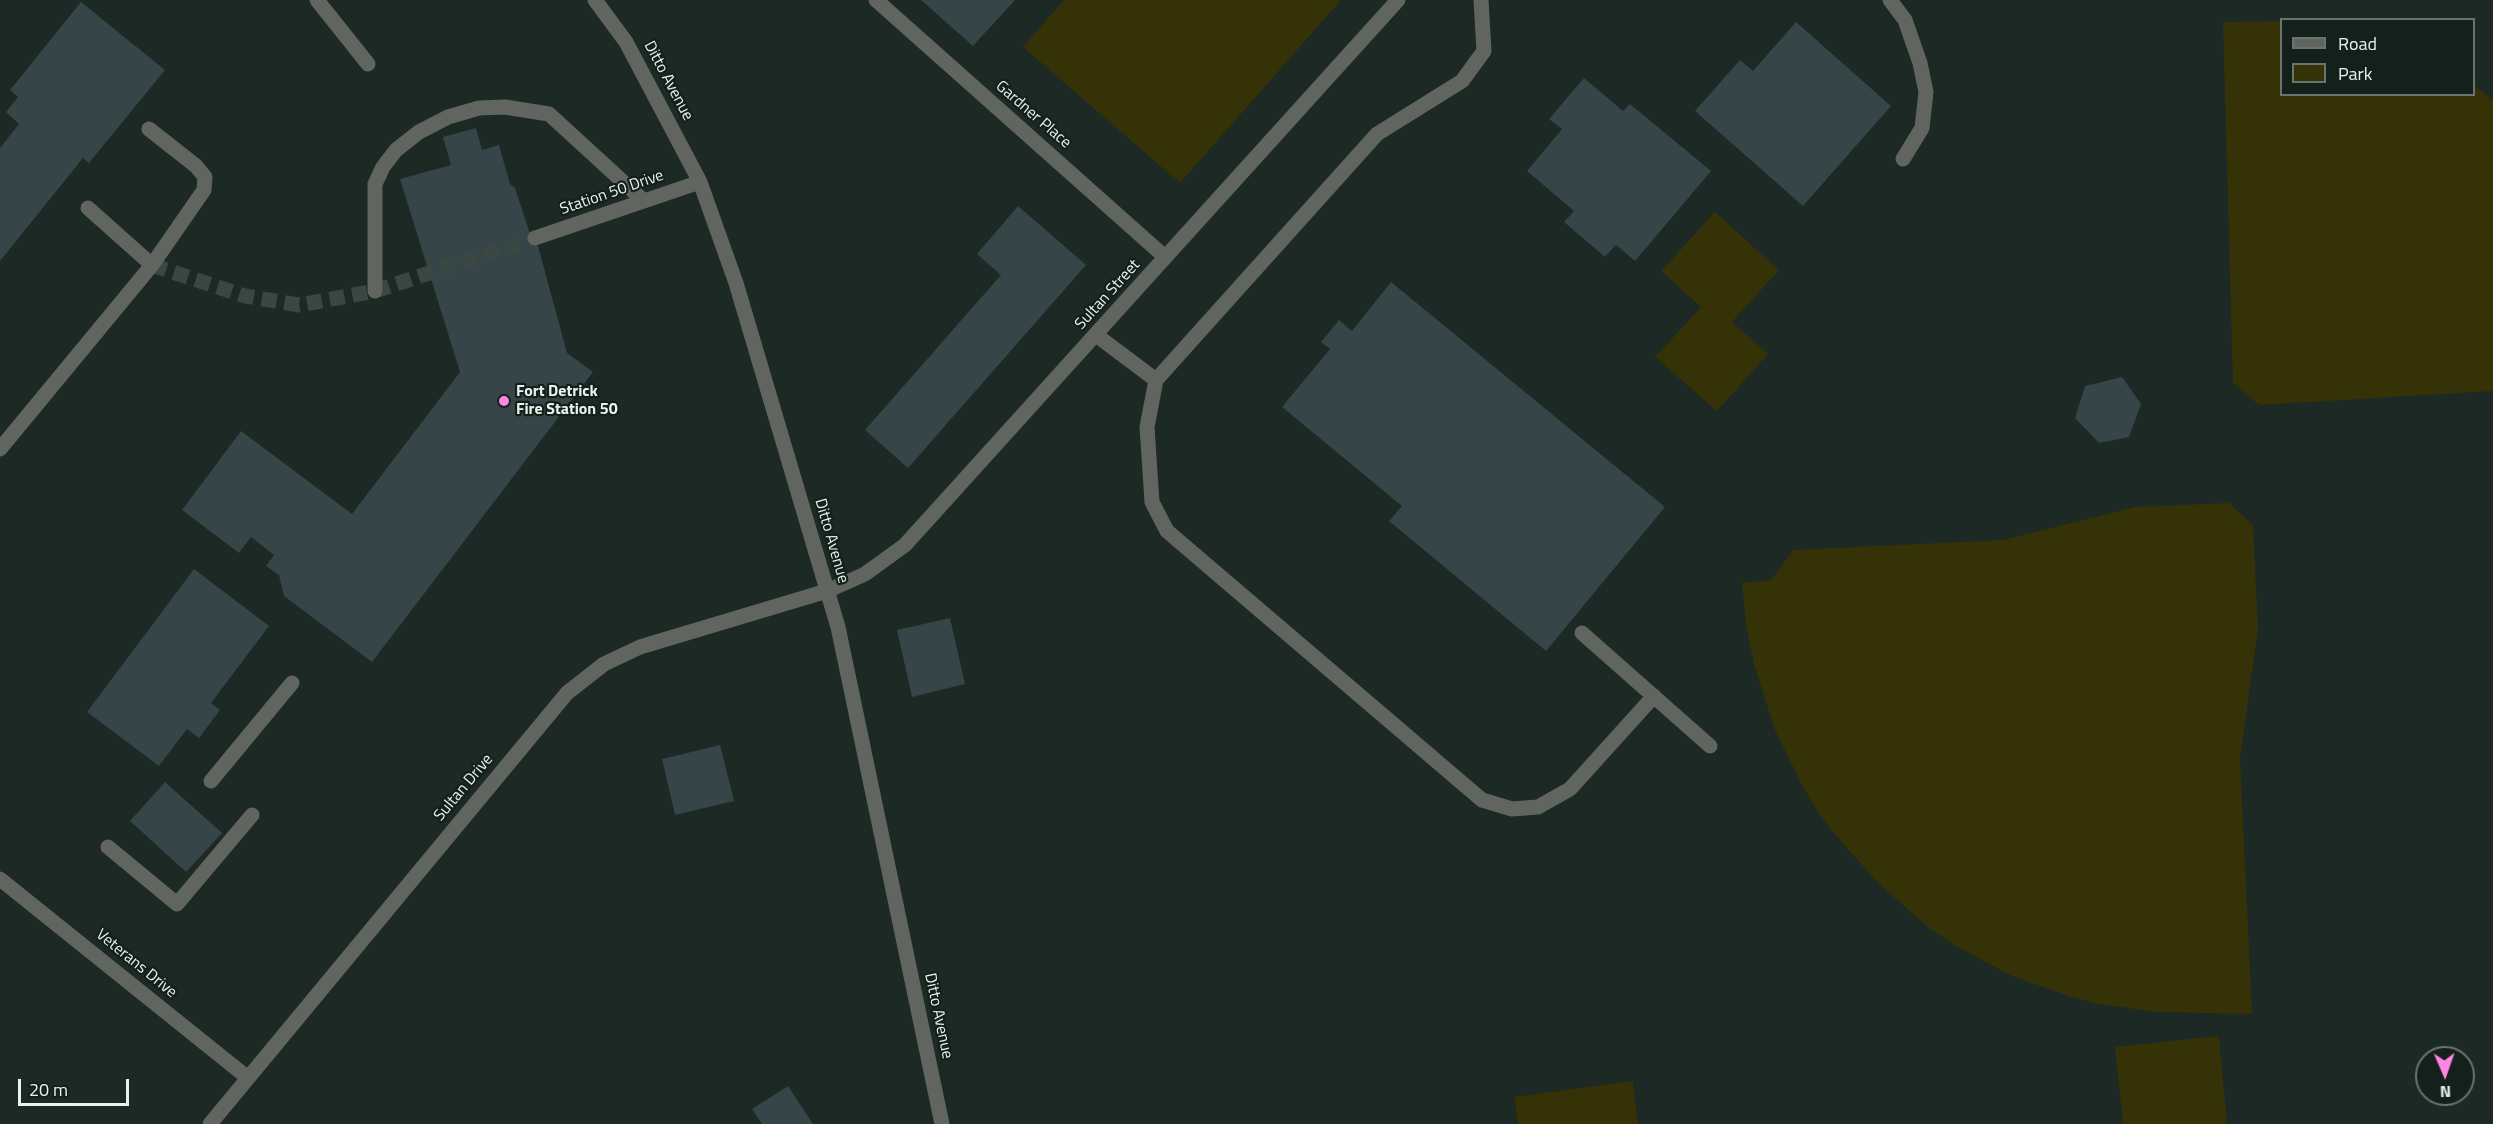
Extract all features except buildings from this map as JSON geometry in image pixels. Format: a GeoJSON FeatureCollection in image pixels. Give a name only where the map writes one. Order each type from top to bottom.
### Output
{"type":"FeatureCollection","features":[{"type":"Feature","properties":{"kind":"street"},"geometry":{"type":"LineString","coordinates":[[316,0],[368,64]]}},
{"type":"Feature","properties":{"kind":"street","name":"Ditto Avenue"},"geometry":{"type":"LineString","coordinates":[[595,0],[626,42],[700,182],[736,283],[840,638],[942,1124]]}},
{"type":"Feature","properties":{"kind":"street","name":"Gardner Place"},"geometry":{"type":"LineString","coordinates":[[876,0],[1166,257]]}},
{"type":"Feature","properties":{"kind":"street","name":"Sultan Street"},"geometry":{"type":"LineString","coordinates":[[827,591],[865,574],[905,545],[1398,0]]}},
{"type":"Feature","properties":{"kind":"street"},"geometry":{"type":"LineString","coordinates":[[1481,0],[1484,51],[1462,81],[1377,134],[1156,380],[1147,427],[1152,502],[1167,531],[1482,800],[1512,809],[1539,807],[1570,789],[1654,696]]}},
{"type":"Feature","properties":{"kind":"street"},"geometry":{"type":"LineString","coordinates":[[1890,0],[1905,20],[1920,63],[1926,92],[1922,128],[1903,159]]}},
{"type":"Feature","properties":{"kind":"street"},"geometry":{"type":"LineString","coordinates":[[375,291],[375,184],[382,167],[396,150],[419,132],[448,117],[479,108],[505,106],[549,114],[644,201]]}},
{"type":"Feature","properties":{"kind":"street"},"geometry":{"type":"LineString","coordinates":[[0,449],[152,265],[204,190],[206,177],[196,166],[148,129]]}},
{"type":"Feature","properties":{"kind":"street","name":"Station 50 Drive"},"geometry":{"type":"LineString","coordinates":[[536,238],[700,182]]}},
{"type":"Feature","properties":{"kind":"street"},"geometry":{"type":"LineString","coordinates":[[88,208],[152,265]]}},
{"type":"Feature","properties":{"kind":"street"},"geometry":{"type":"LineString","coordinates":[[1096,335],[1156,380]]}},
{"type":"Feature","properties":{"kind":"street","name":"Sultan Drive"},"geometry":{"type":"LineString","coordinates":[[210,1124],[567,693],[604,664],[640,647],[827,591]]}},
{"type":"Feature","properties":{"kind":"street"},"geometry":{"type":"LineString","coordinates":[[1582,633],[1710,746]]}},
{"type":"Feature","properties":{"kind":"street"},"geometry":{"type":"LineString","coordinates":[[211,782],[292,682]]}},
{"type":"Feature","properties":{"kind":"street"},"geometry":{"type":"LineString","coordinates":[[108,847],[177,904],[252,815]]}},
{"type":"Feature","properties":{"kind":"street","name":"Veterans Drive"},"geometry":{"type":"LineString","coordinates":[[0,879],[248,1078]]}},
{"type":"Feature","properties":{"kind":"green space"},"geometry":{"type":"Polygon","coordinates":[[[1064,0],[1341,0],[1180,183],[1023,47],[1064,0]]]}},
{"type":"Feature","properties":{"kind":"green space"},"geometry":{"type":"Polygon","coordinates":[[[2280,21],[2280,96],[2475,96],[2475,86],[2493,100],[2493,391],[2259,405],[2233,383],[2223,22],[2280,21]]]}},
{"type":"Feature","properties":{"kind":"green space"},"geometry":{"type":"Polygon","coordinates":[[[1715,212],[1779,270],[1732,322],[1768,354],[1717,411],[1655,357],[1701,307],[1661,271],[1715,212]]]}},
{"type":"Feature","properties":{"kind":"green space"},"geometry":{"type":"Polygon","coordinates":[[[2229,503],[2253,525],[2258,629],[2240,758],[2252,1014],[2156,1012],[2100,1004],[2072,997],[2012,976],[1954,945],[1928,927],[1879,884],[1819,814],[1802,785],[1775,730],[1754,664],[1746,624],[1742,583],[1771,580],[1793,550],[2003,540],[2136,507],[2229,503]]]}},
{"type":"Feature","properties":{"kind":"green space"},"geometry":{"type":"Polygon","coordinates":[[[2219,1036],[2227,1124],[2123,1124],[2115,1047],[2219,1036]]]}},
{"type":"Feature","properties":{"kind":"green space"},"geometry":{"type":"Polygon","coordinates":[[[1633,1081],[1638,1124],[1518,1124],[1514,1097],[1633,1081]]]}},
{"type":"Feature","properties":{"kind":"tunnel"},"geometry":{"type":"LineString","coordinates":[[152,265],[245,296],[299,305],[375,291],[535,238]]}},
{"type":"Feature","properties":{"kind":"place","name":"Fort Detrick Fire Station 50"},"geometry":{"type":"Point","coordinates":[504,401]}}]}
